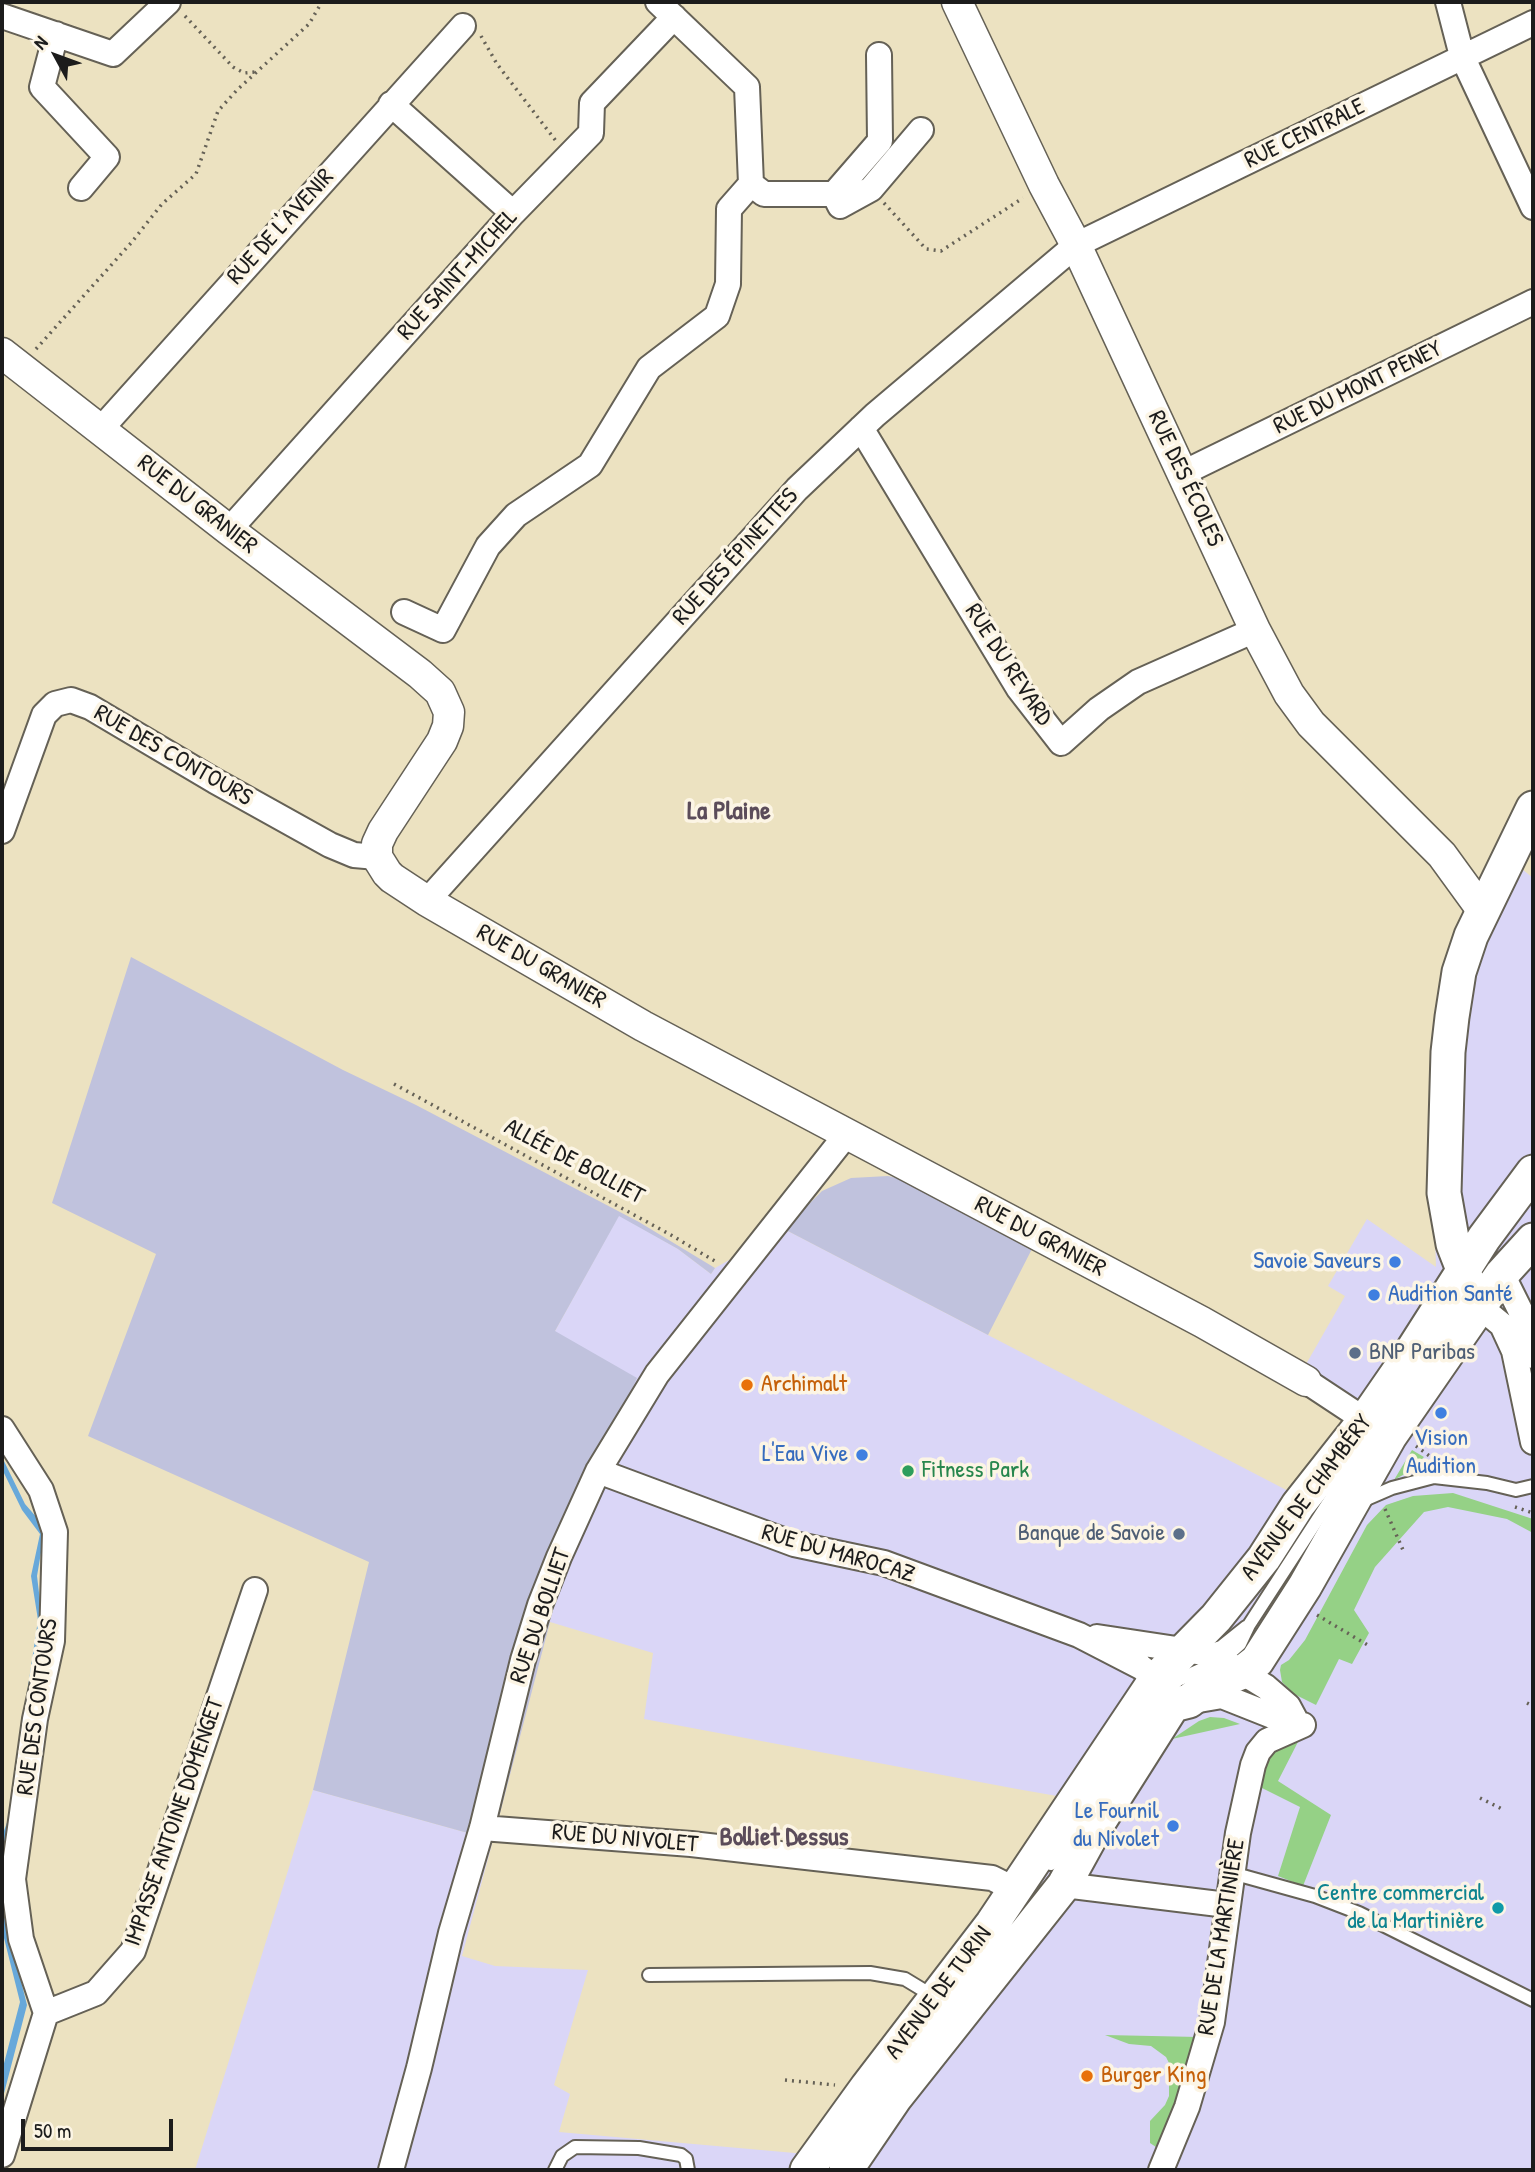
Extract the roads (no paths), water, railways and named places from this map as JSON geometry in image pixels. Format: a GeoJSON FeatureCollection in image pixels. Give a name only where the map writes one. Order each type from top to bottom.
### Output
{"type":"FeatureCollection","features":[{"type":"Feature","properties":{"kind":"main road"},"geometry":{"type":"LineString","coordinates":[[1469,1291],[1453,1244],[1444,1193],[1448,1052],[1455,995],[1459,972],[1482,909],[1533,808]]}},
{"type":"Feature","properties":{"kind":"main road"},"geometry":{"type":"LineString","coordinates":[[1445,1125],[1461,1198],[1495,1259]]}},
{"type":"Feature","properties":{"kind":"main road","name":"AVENUE DE CHAMBÉRY"},"geometry":{"type":"LineString","coordinates":[[1495,1259],[1533,1172]]}},
{"type":"Feature","properties":{"kind":"main road","name":"AVENUE DE CHAMBÉRY"},"geometry":{"type":"LineString","coordinates":[[1084,1809],[1199,1673],[1264,1558],[1298,1505],[1365,1429],[1403,1365],[1495,1259],[1524,1230]]}},
{"type":"Feature","properties":{"kind":"main road","name":"AVENUE DE CHAMBÉRY"},"geometry":{"type":"LineString","coordinates":[[1199,1673],[1257,1661],[1360,1495],[1469,1291]]}},
{"type":"Feature","properties":{"kind":"main road","name":"AVENUE DE TURIN"},"geometry":{"type":"LineString","coordinates":[[807,2170],[881,2093],[1043,1879],[1084,1809]]}},
{"type":"Feature","properties":{"kind":"main road","name":"AVENUE DE TURIN"},"geometry":{"type":"LineString","coordinates":[[846,2170],[881,2093],[992,1924],[1043,1879],[1084,1809]]}},
{"type":"Feature","properties":{"kind":"street","name":"RUE DES ÉCOLES"},"geometry":{"type":"LineString","coordinates":[[957,2],[1044,185],[1076,245],[1255,630],[1289,694],[1311,724],[1442,855],[1482,909]]}},
{"type":"Feature","properties":{"kind":"street"},"geometry":{"type":"LineString","coordinates":[[1448,2],[1462,56],[1533,207]]}},
{"type":"Feature","properties":{"kind":"street"},"geometry":{"type":"LineString","coordinates":[[2,16],[113,54],[174,6]]}},
{"type":"Feature","properties":{"kind":"street"},"geometry":{"type":"LineString","coordinates":[[404,612],[443,630],[488,546],[516,515],[590,466],[649,368],[717,316],[728,284],[729,209],[751,184],[747,87],[666,9]]}},
{"type":"Feature","properties":{"kind":"street","name":"RUE SAINT-MICHEL"},"geometry":{"type":"LineString","coordinates":[[229,530],[513,213],[591,133],[592,103],[666,9]]}},
{"type":"Feature","properties":{"kind":"street","name":"RUE CENTRALE"},"geometry":{"type":"LineString","coordinates":[[1076,245],[1533,23]]}},
{"type":"Feature","properties":{"kind":"street","name":"RUE DE L'AVENIR"},"geometry":{"type":"LineString","coordinates":[[100,430],[391,104],[470,25]]}},
{"type":"Feature","properties":{"kind":"street"},"geometry":{"type":"LineString","coordinates":[[56,34],[42,87],[107,157],[81,188]]}},
{"type":"Feature","properties":{"kind":"street"},"geometry":{"type":"LineString","coordinates":[[751,184],[764,194],[834,194],[880,141],[879,55]]}},
{"type":"Feature","properties":{"kind":"street"},"geometry":{"type":"LineString","coordinates":[[391,104],[513,213]]}},
{"type":"Feature","properties":{"kind":"street"},"geometry":{"type":"LineString","coordinates":[[834,194],[839,206],[871,189],[921,130]]}},
{"type":"Feature","properties":{"kind":"street","name":"RUE DES ÉPINETTES"},"geometry":{"type":"LineString","coordinates":[[428,901],[797,489],[861,428],[1076,245]]}},
{"type":"Feature","properties":{"kind":"street","name":"RUE DU MONT PENEY"},"geometry":{"type":"LineString","coordinates":[[1183,473],[1533,302]]}},
{"type":"Feature","properties":{"kind":"street","name":"RUE DU GRANIER"},"geometry":{"type":"LineString","coordinates":[[11,360],[440,692],[449,712],[448,726],[442,741],[377,844],[377,856],[387,873],[428,901],[643,1026],[1202,1322],[1306,1381],[1365,1429]]}},
{"type":"Feature","properties":{"kind":"street","name":"RUE DU REVARD"},"geometry":{"type":"LineString","coordinates":[[861,428],[1019,689],[1061,743],[1099,709],[1138,682],[1255,630]]}},
{"type":"Feature","properties":{"kind":"street","name":"RUE DES CONTOURS"},"geometry":{"type":"LineString","coordinates":[[2,831],[40,723],[55,704],[71,700],[90,707],[330,845],[354,855],[377,856]]}},
{"type":"Feature","properties":{"kind":"street","name":"RUE DU BOLLIET"},"geometry":{"type":"LineString","coordinates":[[391,2170],[419,2068],[451,1933],[482,1828],[523,1660],[540,1605],[598,1471],[657,1374],[846,1135]]}},
{"type":"Feature","properties":{"kind":"street"},"geometry":{"type":"LineString","coordinates":[[1495,1259],[1523,1316],[1533,1356]]}},
{"type":"Feature","properties":{"kind":"street"},"geometry":{"type":"LineString","coordinates":[[1469,1291],[1502,1325],[1514,1351],[1533,1442]]}},
{"type":"Feature","properties":{"kind":"street","name":"RUE DES CONTOURS"},"geometry":{"type":"LineString","coordinates":[[2,1429],[41,1490],[55,1532],[52,1641],[35,1719],[13,1880],[21,1938],[46,2013]]}},
{"type":"Feature","properties":{"kind":"street","name":"RUE DU MAROCAZ"},"geometry":{"type":"LineString","coordinates":[[598,1471],[794,1544],[884,1563],[1079,1635],[1135,1663],[1199,1673]]}},
{"type":"Feature","properties":{"kind":"street","name":"IMPASSE ANTOINE DOMENGET"},"geometry":{"type":"LineString","coordinates":[[46,2013],[96,1993],[133,1951],[256,1590]]}},
{"type":"Feature","properties":{"kind":"street","name":"RUE DU MAROCAZ"},"geometry":{"type":"LineString","coordinates":[[1079,1635],[1153,1644],[1199,1673]]}},
{"type":"Feature","properties":{"kind":"street","name":"RUE DE LA MARTINIÈRE"},"geometry":{"type":"LineString","coordinates":[[1161,2170],[1187,2106],[1212,2022],[1238,1832],[1253,1765],[1258,1752],[1267,1741],[1303,1725]]}},
{"type":"Feature","properties":{"kind":"street","name":"RUE DU NIVOLET"},"geometry":{"type":"LineString","coordinates":[[482,1828],[691,1844],[992,1878],[1043,1879],[1227,1905]]}},
{"type":"Feature","properties":{"kind":"street"},"geometry":{"type":"LineString","coordinates":[[2,2155],[46,2013]]}},
{"type":"Feature","properties":{"kind":"street"},"geometry":{"type":"LineString","coordinates":[[858,2170],[891,2119],[881,2093]]}},
{"type":"Feature","properties":{"kind":"lane"},"geometry":{"type":"LineString","coordinates":[[1495,1259],[1533,1223]]}},
{"type":"Feature","properties":{"kind":"lane"},"geometry":{"type":"LineString","coordinates":[[1396,1398],[1444,1325]]}},
{"type":"Feature","properties":{"kind":"lane"},"geometry":{"type":"LineString","coordinates":[[1199,1673],[1221,1647],[1249,1625],[1360,1495],[1365,1429]]}},
{"type":"Feature","properties":{"kind":"lane"},"geometry":{"type":"LineString","coordinates":[[1360,1495],[1365,1429]]}},
{"type":"Feature","properties":{"kind":"lane"},"geometry":{"type":"LineString","coordinates":[[1360,1495],[1434,1476],[1516,1490],[1533,1486]]}},
{"type":"Feature","properties":{"kind":"lane"},"geometry":{"type":"LineString","coordinates":[[1127,1746],[1149,1710],[1240,1644],[1249,1625]]}},
{"type":"Feature","properties":{"kind":"lane"},"geometry":{"type":"LineString","coordinates":[[1232,1873],[1315,1896],[1359,1913],[1533,2000]]}},
{"type":"Feature","properties":{"kind":"lane"},"geometry":{"type":"LineString","coordinates":[[649,1975],[870,1973],[905,1979],[944,1998],[855,2127]]}},
{"type":"Feature","properties":{"kind":"lane"},"geometry":{"type":"LineString","coordinates":[[555,2170],[562,2156],[575,2147],[639,2148],[681,2155],[686,2159],[688,2170]]}},
{"type":"Feature","properties":{"kind":"water"},"geometry":{"type":"Polygon","coordinates":[[[2,1457],[25,1504],[38,1519],[44,1535],[37,1576],[43,1626],[7,1838],[2,1851],[2,1836],[8,1820],[38,1620],[31,1576],[40,1534],[22,1510],[2,1469],[2,1457]]]}},
{"type":"Feature","properties":{"kind":"water"},"geometry":{"type":"Polygon","coordinates":[[[2,1905],[27,2005],[2,2101],[2,2071],[20,2002],[2,1930],[2,1905]]]}},
{"type":"Feature","properties":{"kind":"place","name":"Savoie Saveurs"},"geometry":{"type":"Point","coordinates":[1395,1262]}},
{"type":"Feature","properties":{"kind":"place","name":"Audition Santé"},"geometry":{"type":"Point","coordinates":[1374,1295]}},
{"type":"Feature","properties":{"kind":"place","name":"BNP Paribas"},"geometry":{"type":"Point","coordinates":[1355,1353]}},
{"type":"Feature","properties":{"kind":"place","name":"Archimalt"},"geometry":{"type":"Point","coordinates":[747,1385]}},
{"type":"Feature","properties":{"kind":"place","name":"Vision Audition"},"geometry":{"type":"Point","coordinates":[1441,1413]}},
{"type":"Feature","properties":{"kind":"place","name":"L'Eau Vive"},"geometry":{"type":"Point","coordinates":[862,1455]}},
{"type":"Feature","properties":{"kind":"place","name":"Fitness Park"},"geometry":{"type":"Point","coordinates":[908,1471]}},
{"type":"Feature","properties":{"kind":"place","name":"Banque de Savoie"},"geometry":{"type":"Point","coordinates":[1179,1534]}},
{"type":"Feature","properties":{"kind":"place","name":"Le Fournil du Nivolet"},"geometry":{"type":"Point","coordinates":[1173,1826]}},
{"type":"Feature","properties":{"kind":"place","name":"Centre commercial de la Martinière"},"geometry":{"type":"Point","coordinates":[1498,1908]}},
{"type":"Feature","properties":{"kind":"place","name":"Burger King"},"geometry":{"type":"Point","coordinates":[1087,2076]}},
{"type":"Feature","properties":{"kind":"district","name":"La Plaine"},"geometry":{"type":"Point","coordinates":[729,812]}},
{"type":"Feature","properties":{"kind":"district","name":"Bolliet Dessus"},"geometry":{"type":"Point","coordinates":[784,1838]}}]}
